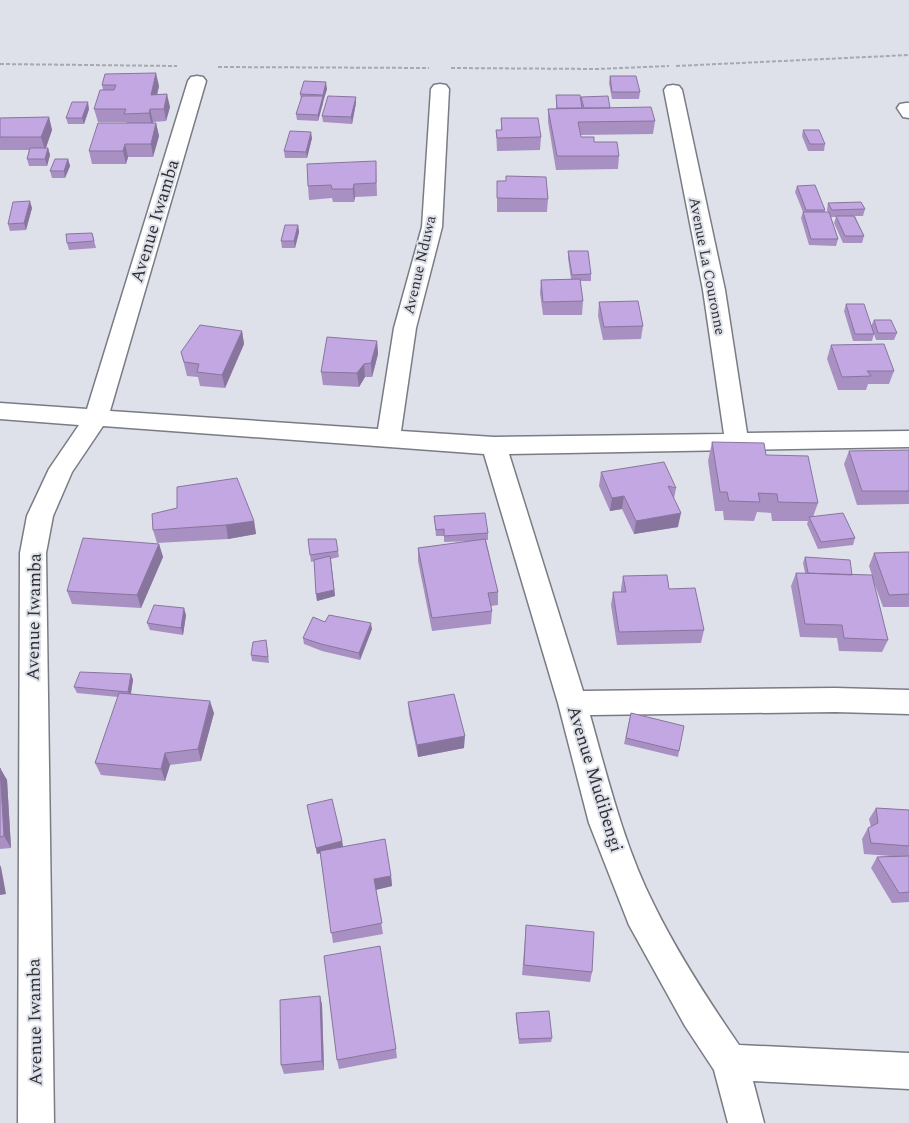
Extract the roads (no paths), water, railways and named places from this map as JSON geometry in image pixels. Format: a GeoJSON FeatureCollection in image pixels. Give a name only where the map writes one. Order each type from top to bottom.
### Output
{"type":"FeatureCollection","features":[{"type":"Feature","properties":{"kind":"street","name":"Avenue Iwamba"},"geometry":{"type":"LineString","coordinates":[[36,1123],[33,553],[40,516],[61,469],[96,418],[195,72]]}},
{"type":"Feature","properties":{"kind":"street","name":"Avenue Nduwa"},"geometry":{"type":"LineString","coordinates":[[388,439],[406,328],[432,227],[440,89]]}},
{"type":"Feature","properties":{"kind":"street","name":"Avenue La Couronne"},"geometry":{"type":"LineString","coordinates":[[673,90],[714,290],[737,443]]}},
{"type":"Feature","properties":{"kind":"street"},"geometry":{"type":"LineString","coordinates":[[0,411],[494,446],[909,439]]}},
{"type":"Feature","properties":{"kind":"street","name":"Avenue Mudibengi"},"geometry":{"type":"LineString","coordinates":[[494,446],[572,703],[605,823],[641,914],[697,1014],[730,1062],[746,1123]]}},
{"type":"Feature","properties":{"kind":"street"},"geometry":{"type":"LineString","coordinates":[[572,703],[825,700],[909,702]]}},
{"type":"Feature","properties":{"kind":"street"},"geometry":{"type":"LineString","coordinates":[[730,1062],[909,1071]]}}]}
